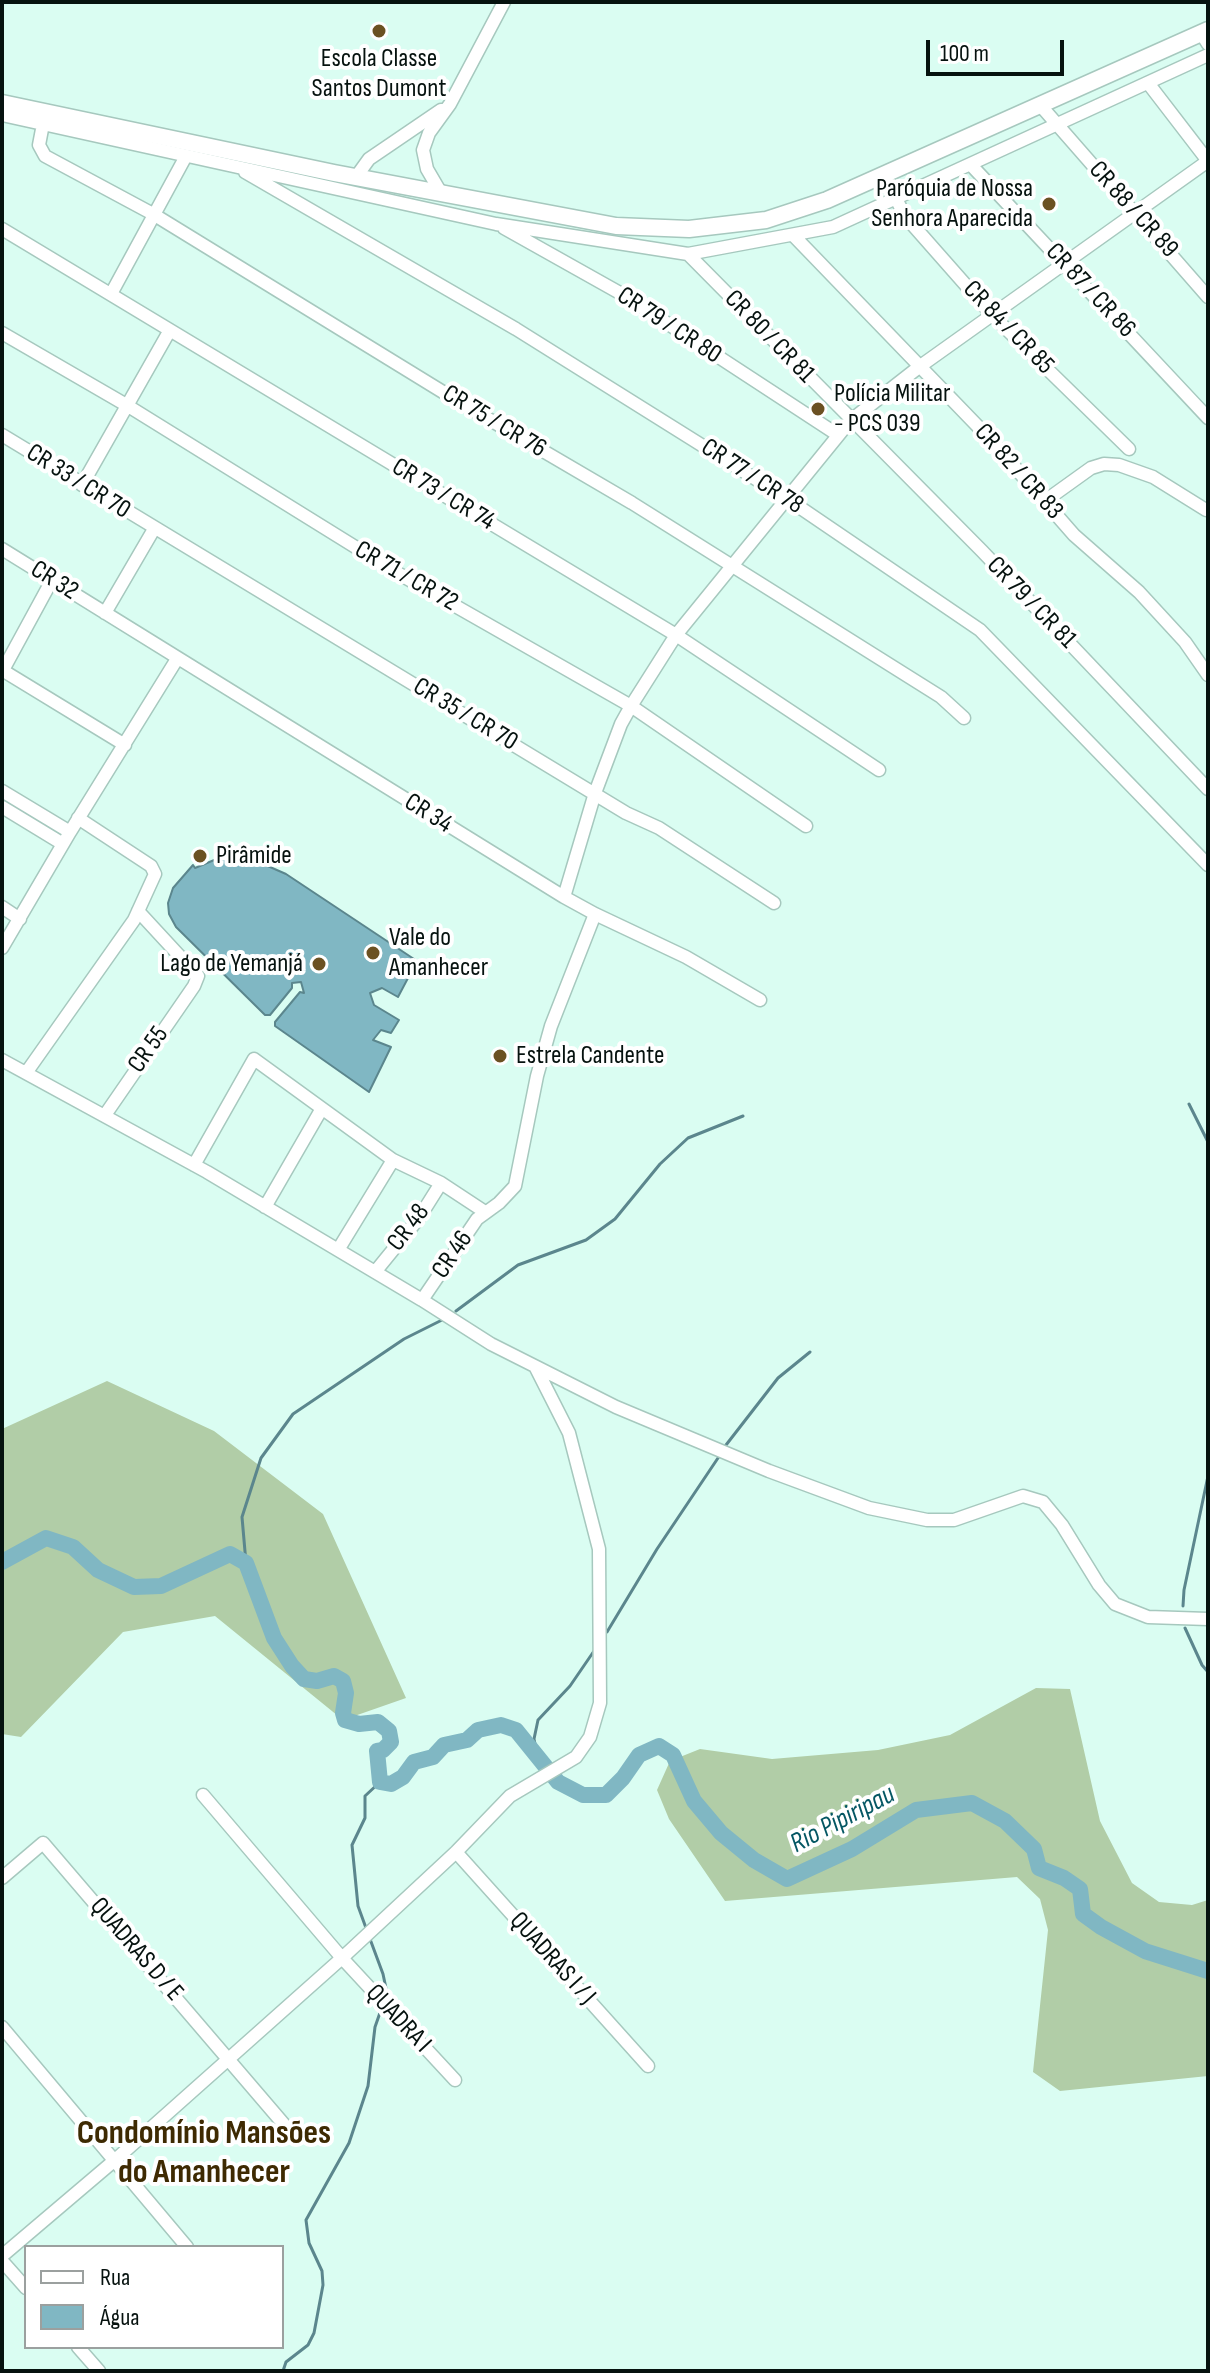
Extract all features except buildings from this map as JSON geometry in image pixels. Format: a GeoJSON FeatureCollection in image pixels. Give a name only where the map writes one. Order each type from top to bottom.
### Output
{"type":"FeatureCollection","features":[{"type":"Feature","properties":{"kind":"main road"},"geometry":{"type":"LineString","coordinates":[[2,103],[356,177],[616,226],[689,229],[766,220],[827,200],[1206,36]]}},
{"type":"Feature","properties":{"kind":"street"},"geometry":{"type":"LineString","coordinates":[[441,193],[427,169],[423,150],[429,133],[450,104],[504,2]]}},
{"type":"Feature","properties":{"kind":"street"},"geometry":{"type":"LineString","coordinates":[[2,115],[496,224],[688,254],[833,227],[1208,55]]}},
{"type":"Feature","properties":{"kind":"street"},"geometry":{"type":"LineString","coordinates":[[564,897],[595,793],[631,706],[676,635],[850,421],[919,367],[1208,161],[1148,83]]}},
{"type":"Feature","properties":{"kind":"street"},"geometry":{"type":"LineString","coordinates":[[356,177],[369,159],[450,104]]}},
{"type":"Feature","properties":{"kind":"street","name":"CR 88 / CR 89"},"geometry":{"type":"LineString","coordinates":[[1041,106],[1208,297]]}},
{"type":"Feature","properties":{"kind":"street","name":"CR 75 / CR 76"},"geometry":{"type":"LineString","coordinates":[[43,124],[39,145],[45,156],[153,214],[451,397],[632,503],[941,697],[964,718]]}},
{"type":"Feature","properties":{"kind":"street"},"geometry":{"type":"LineString","coordinates":[[111,294],[186,156]]}},
{"type":"Feature","properties":{"kind":"street","name":"CR 87 / CR 86"},"geometry":{"type":"LineString","coordinates":[[971,165],[1208,418]]}},
{"type":"Feature","properties":{"kind":"street","name":"CR 77 / CR 78"},"geometry":{"type":"LineString","coordinates":[[235,167],[516,329],[786,498],[980,630],[1208,865]]}},
{"type":"Feature","properties":{"kind":"street","name":"CR 84 / CR 85"},"geometry":{"type":"LineString","coordinates":[[896,198],[904,215],[993,316],[1129,449]]}},
{"type":"Feature","properties":{"kind":"street","name":"CR 79 / CR 80"},"geometry":{"type":"LineString","coordinates":[[496,224],[627,297],[838,435]]}},
{"type":"Feature","properties":{"kind":"street","name":"CR 73 / CR 74"},"geometry":{"type":"LineString","coordinates":[[2,229],[676,635],[879,770]]}},
{"type":"Feature","properties":{"kind":"street"},"geometry":{"type":"LineString","coordinates":[[544,251],[549,232]]}},
{"type":"Feature","properties":{"kind":"street","name":"CR 82 / CR 83"},"geometry":{"type":"LineString","coordinates":[[793,235],[991,440],[1074,535],[1139,592],[1185,642],[1208,675]]}},
{"type":"Feature","properties":{"kind":"street","name":"CR 80 / CR 81"},"geometry":{"type":"LineString","coordinates":[[688,254],[850,421]]}},
{"type":"Feature","properties":{"kind":"street"},"geometry":{"type":"LineString","coordinates":[[82,485],[170,330]]}},
{"type":"Feature","properties":{"kind":"street","name":"CR 71 / CR 72"},"geometry":{"type":"LineString","coordinates":[[2,333],[128,406],[394,571],[631,706],[806,826]]}},
{"type":"Feature","properties":{"kind":"street","name":"CR 79 / CR 81"},"geometry":{"type":"LineString","coordinates":[[850,421],[982,551],[1208,789]]}},
{"type":"Feature","properties":{"kind":"street","name":"CR 33 / CR 70"},"geometry":{"type":"LineString","coordinates":[[2,435],[154,529]]}},
{"type":"Feature","properties":{"kind":"street"},"geometry":{"type":"LineString","coordinates":[[1045,501],[1091,468],[1104,464],[1119,465],[1153,477],[1206,510]]}},
{"type":"Feature","properties":{"kind":"street"},"geometry":{"type":"LineString","coordinates":[[105,613],[154,529]]}},
{"type":"Feature","properties":{"kind":"street","name":"CR 35 / CR 70"},"geometry":{"type":"LineString","coordinates":[[154,529],[626,813],[659,828],[774,903]]}},
{"type":"Feature","properties":{"kind":"street","name":"CR 32"},"geometry":{"type":"LineString","coordinates":[[2,549],[105,613]]}},
{"type":"Feature","properties":{"kind":"street"},"geometry":{"type":"LineString","coordinates":[[52,580],[2,671],[125,745]]}},
{"type":"Feature","properties":{"kind":"street","name":"CR 34"},"geometry":{"type":"LineString","coordinates":[[105,613],[564,897],[686,957],[760,1000]]}},
{"type":"Feature","properties":{"kind":"street"},"geometry":{"type":"LineString","coordinates":[[2,948],[177,659]]}},
{"type":"Feature","properties":{"kind":"street"},"geometry":{"type":"LineString","coordinates":[[2,791],[66,838]]}},
{"type":"Feature","properties":{"kind":"street"},"geometry":{"type":"LineString","coordinates":[[2,807],[66,838]]}},
{"type":"Feature","properties":{"kind":"street"},"geometry":{"type":"LineString","coordinates":[[26,1073],[138,911],[155,874],[155,870],[78,818]]}},
{"type":"Feature","properties":{"kind":"street"},"geometry":{"type":"LineString","coordinates":[[2,907],[20,919]]}},
{"type":"Feature","properties":{"kind":"street","name":"CR 55"},"geometry":{"type":"LineString","coordinates":[[105,1115],[194,986],[197,975],[138,911]]}},
{"type":"Feature","properties":{"kind":"street","name":"CR 46"},"geometry":{"type":"LineString","coordinates":[[422,1300],[477,1219],[515,1186],[537,1076],[551,1026],[595,914]]}},
{"type":"Feature","properties":{"kind":"street"},"geometry":{"type":"LineString","coordinates":[[194,1165],[254,1059],[393,1160],[441,1183],[485,1212]]}},
{"type":"Feature","properties":{"kind":"street"},"geometry":{"type":"LineString","coordinates":[[2,1060],[194,1165],[491,1344],[616,1407],[769,1471],[869,1508],[927,1520],[954,1520],[1023,1496],[1043,1502],[1115,1604],[1148,1617],[1208,1619]]}},
{"type":"Feature","properties":{"kind":"street"},"geometry":{"type":"LineString","coordinates":[[265,1207],[321,1110]]}},
{"type":"Feature","properties":{"kind":"street"},"geometry":{"type":"LineString","coordinates":[[338,1250],[393,1160]]}},
{"type":"Feature","properties":{"kind":"street","name":"CR 48"},"geometry":{"type":"LineString","coordinates":[[375,1272],[419,1218],[441,1183]]}},
{"type":"Feature","properties":{"kind":"street"},"geometry":{"type":"LineString","coordinates":[[24,2286],[2,2259],[342,1958],[456,1852],[510,1796],[576,1757],[590,1737],[600,1703],[599,1549],[569,1433],[535,1366]]}},
{"type":"Feature","properties":{"kind":"street","name":"QUADRA I"},"geometry":{"type":"LineString","coordinates":[[203,1795],[342,1958],[455,2080]]}},
{"type":"Feature","properties":{"kind":"street","name":"QUADRAS D / E"},"geometry":{"type":"LineString","coordinates":[[2,1878],[43,1843],[293,2135]]}},
{"type":"Feature","properties":{"kind":"street","name":"QUADRAS I / J"},"geometry":{"type":"LineString","coordinates":[[456,1852],[648,2066]]}},
{"type":"Feature","properties":{"kind":"street"},"geometry":{"type":"LineString","coordinates":[[2,2027],[185,2245]]}},
{"type":"Feature","properties":{"kind":"street"},"geometry":{"type":"LineString","coordinates":[[80,2349],[99,2371]]}},
{"type":"Feature","properties":{"kind":"green space"},"geometry":{"type":"Polygon","coordinates":[[[107,1381],[214,1431],[323,1514],[406,1698],[343,1720],[215,1616],[123,1632],[21,1737],[2,1734],[2,1429],[107,1381]]]}},
{"type":"Feature","properties":{"kind":"green space"},"geometry":{"type":"Polygon","coordinates":[[[1036,1688],[1070,1689],[1100,1821],[1132,1883],[1159,1902],[1192,1905],[1208,1900],[1208,2076],[1060,2091],[1033,2072],[1048,1930],[1040,1899],[1017,1877],[725,1901],[669,1819],[657,1790],[670,1761],[700,1749],[772,1759],[878,1750],[950,1735],[1036,1688]]]}},
{"type":"Feature","properties":{"kind":"water","name":"Lago de Yemanjá"},"geometry":{"type":"Polygon","coordinates":[[[219,858],[254,860],[286,874],[417,961],[398,997],[382,988],[370,993],[374,1005],[399,1020],[391,1033],[381,1030],[373,1040],[391,1047],[369,1092],[275,1026],[300,992],[304,993],[301,982],[292,983],[292,988],[270,1015],[265,1015],[176,927],[169,914],[168,903],[173,888],[193,865],[195,868],[219,858]]]}},
{"type":"Feature","properties":{"kind":"waterway"},"geometry":{"type":"LineString","coordinates":[[1189,1104],[1208,1142]]}},
{"type":"Feature","properties":{"kind":"waterway"},"geometry":{"type":"LineString","coordinates":[[456,1311],[518,1265],[586,1240],[615,1219],[660,1164],[688,1138],[743,1116]]}},
{"type":"Feature","properties":{"kind":"waterway"},"geometry":{"type":"LineString","coordinates":[[246,1563],[242,1517],[261,1458],[293,1414],[404,1339],[442,1320]]}},
{"type":"Feature","properties":{"kind":"waterway"},"geometry":{"type":"LineString","coordinates":[[726,1445],[778,1378],[810,1352]]}},
{"type":"Feature","properties":{"kind":"waterway"},"geometry":{"type":"LineString","coordinates":[[607,1632],[657,1549],[718,1458]]}},
{"type":"Feature","properties":{"kind":"waterway"},"geometry":{"type":"LineString","coordinates":[[1183,1606],[1208,1476]]}},
{"type":"Feature","properties":{"kind":"waterway","name":"Rio Pipiripau"},"geometry":{"type":"LineString","coordinates":[[2,1562],[46,1538],[73,1547],[98,1570],[134,1587],[161,1586],[230,1554],[246,1563],[274,1638],[292,1666],[304,1679],[317,1681],[334,1676],[343,1681],[345,1720],[359,1724],[378,1722],[389,1731],[391,1742],[383,1750],[377,1751],[380,1782],[391,1784],[403,1777],[414,1762],[433,1757],[444,1745],[467,1740],[478,1730],[501,1725],[516,1730],[558,1782],[583,1795],[606,1795],[639,1755],[659,1746],[673,1755],[694,1801],[721,1833],[754,1860],[787,1879],[852,1849],[916,1810],[972,1803],[1005,1821],[1034,1849],[1039,1868],[1064,1878],[1080,1889],[1083,1914],[1101,1927],[1145,1951],[1208,1971]]}},
{"type":"Feature","properties":{"kind":"waterway"},"geometry":{"type":"LineString","coordinates":[[1185,1628],[1208,1672]]}},
{"type":"Feature","properties":{"kind":"waterway"},"geometry":{"type":"LineString","coordinates":[[538,1758],[534,1739],[538,1720],[570,1686],[594,1651]]}},
{"type":"Feature","properties":{"kind":"waterway"},"geometry":{"type":"LineString","coordinates":[[366,1928],[358,1906],[352,1845],[365,1818],[365,1796],[380,1782]]}},
{"type":"Feature","properties":{"kind":"waterway"},"geometry":{"type":"LineString","coordinates":[[370,1939],[383,1974],[387,1993],[384,2000]]}},
{"type":"Feature","properties":{"kind":"waterway"},"geometry":{"type":"LineString","coordinates":[[283,2371],[286,2362],[308,2345],[314,2333],[323,2285],[322,2271],[309,2243],[306,2220],[349,2143],[368,2086],[375,2027],[382,2007]]}},
{"type":"Feature","properties":{"kind":"place","name":"Escola Classe Santos Dumont"},"geometry":{"type":"Point","coordinates":[379,31]}},
{"type":"Feature","properties":{"kind":"place","name":"Paróquia de Nossa Senhora Aparecida"},"geometry":{"type":"Point","coordinates":[1049,204]}},
{"type":"Feature","properties":{"kind":"place","name":"Polícia Militar - PCS 039"},"geometry":{"type":"Point","coordinates":[818,409]}},
{"type":"Feature","properties":{"kind":"place","name":"Pirâmide"},"geometry":{"type":"Point","coordinates":[200,856]}},
{"type":"Feature","properties":{"kind":"place","name":"Vale do Amanhecer"},"geometry":{"type":"Point","coordinates":[373,953]}},
{"type":"Feature","properties":{"kind":"place","name":"Lago de Yemanjá"},"geometry":{"type":"Point","coordinates":[319,964]}},
{"type":"Feature","properties":{"kind":"place","name":"Estrela Candente"},"geometry":{"type":"Point","coordinates":[500,1056]}},
{"type":"Feature","properties":{"kind":"district","name":"Condomínio Mansões do Amanhecer"},"geometry":{"type":"Point","coordinates":[204,2154]}}]}
